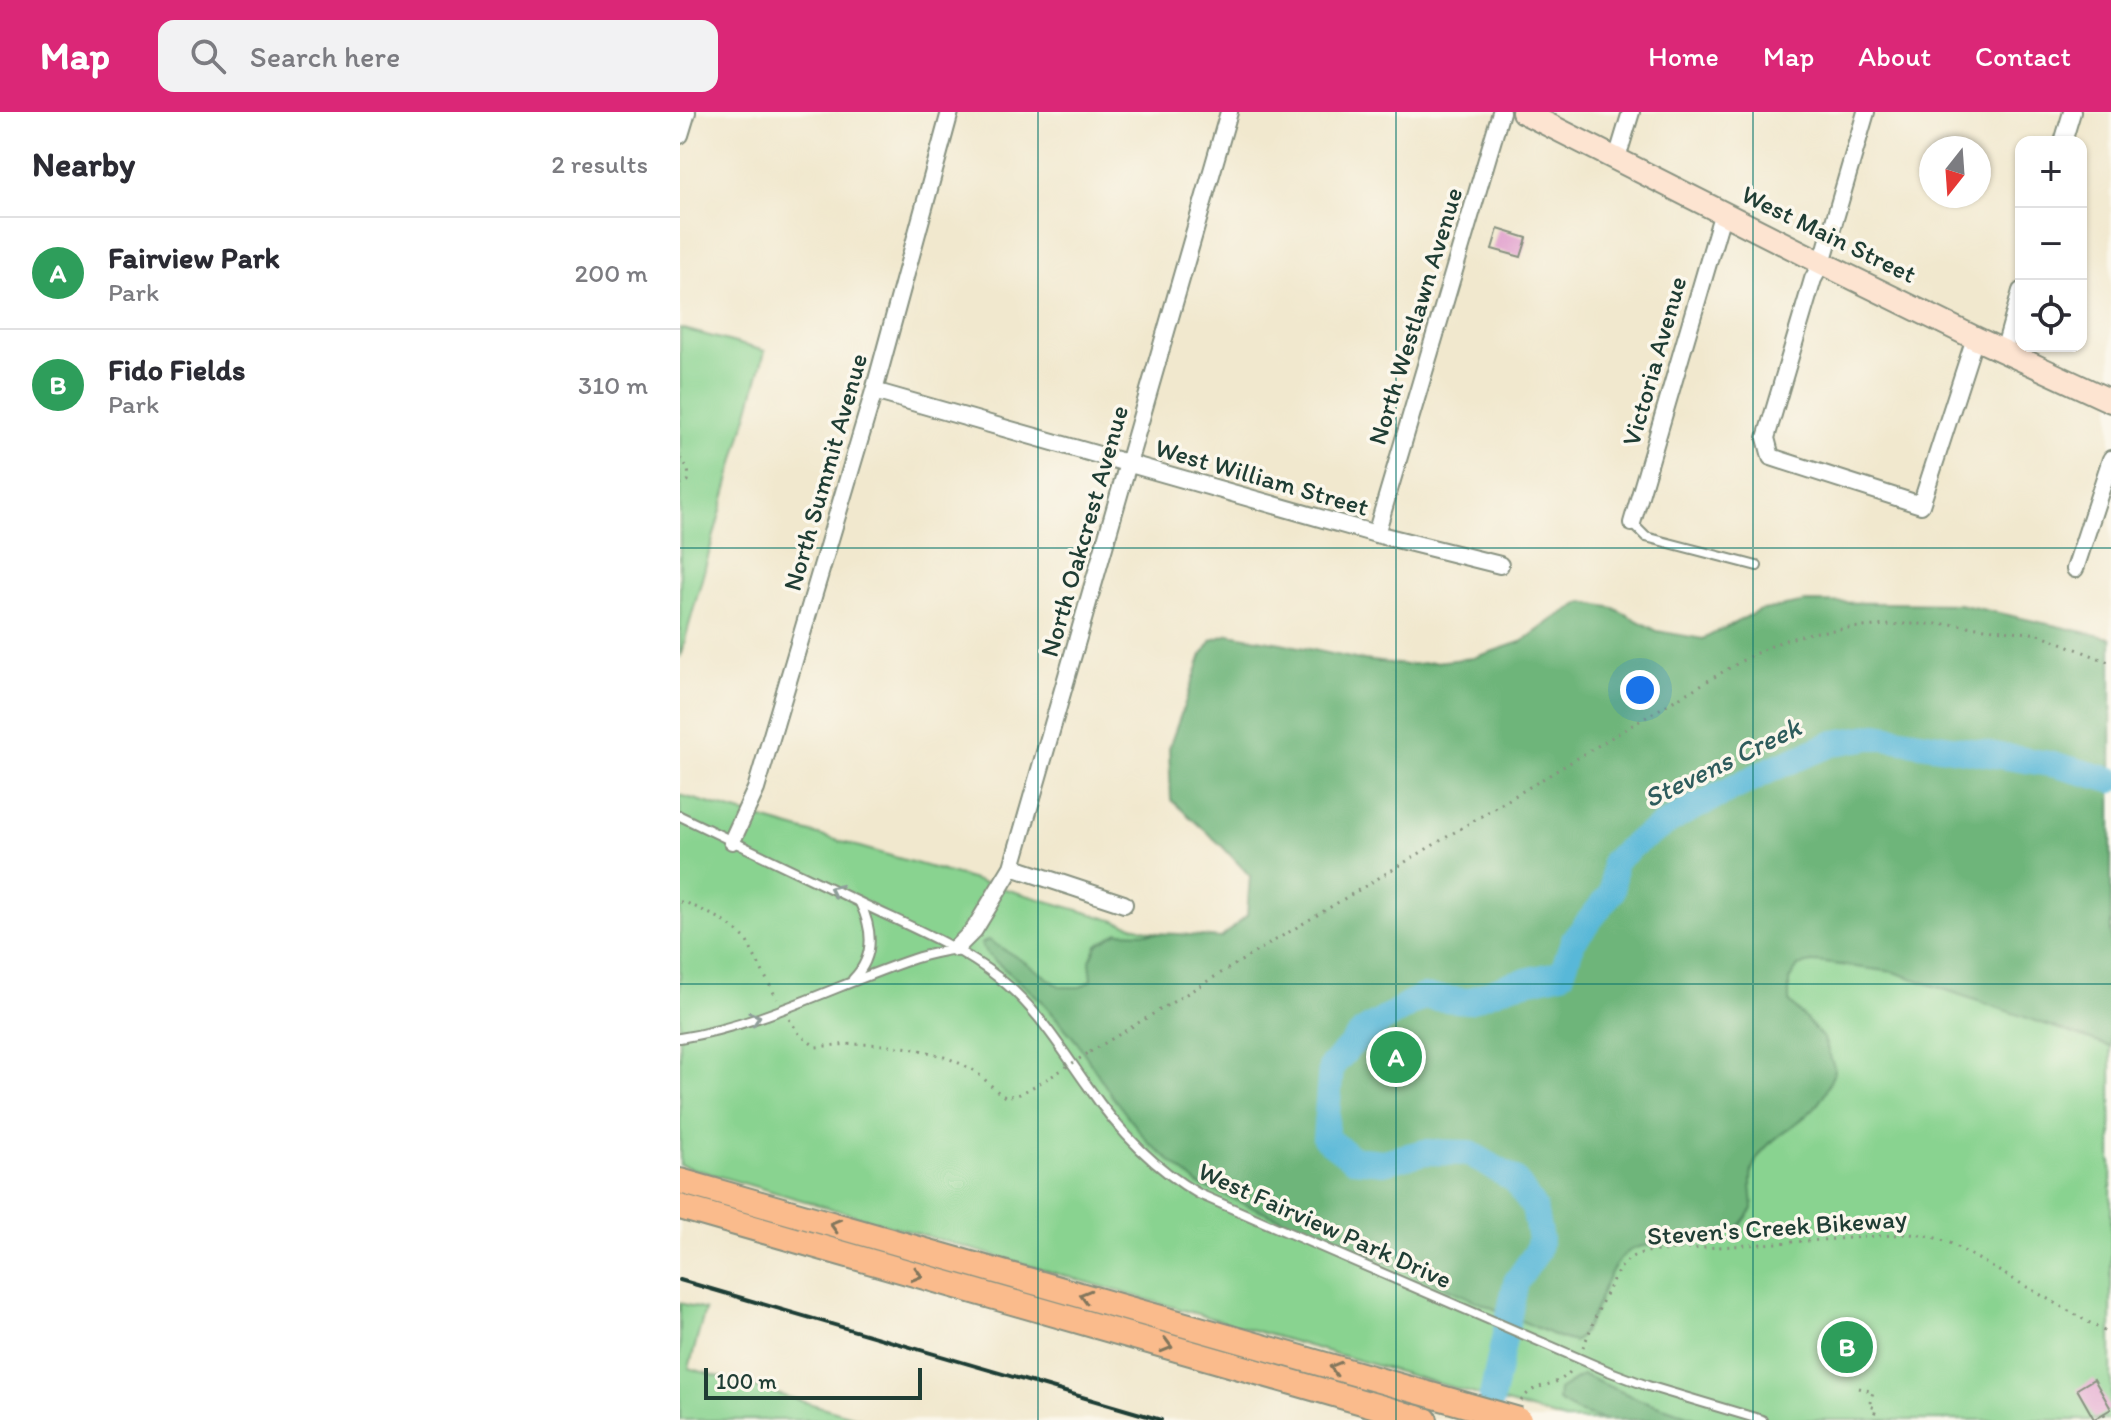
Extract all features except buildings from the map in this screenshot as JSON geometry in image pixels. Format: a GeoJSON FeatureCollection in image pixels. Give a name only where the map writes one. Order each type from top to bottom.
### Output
{"type":"FeatureCollection","features":[{"type":"Feature","properties":{"kind":"main road"},"geometry":{"type":"LineString","coordinates":[[680,1181],[1410,1389],[1519,1415]]}},
{"type":"Feature","properties":{"kind":"main road"},"geometry":{"type":"LineString","coordinates":[[680,1207],[1414,1417]]}},
{"type":"Feature","properties":{"kind":"street"},"geometry":{"type":"LineString","coordinates":[[680,135],[687,112]]}},
{"type":"Feature","properties":{"kind":"street","name":"North Summit Avenue"},"geometry":{"type":"LineString","coordinates":[[732,841],[756,789],[874,391],[950,112]]}},
{"type":"Feature","properties":{"kind":"street","name":"North Oakcrest Avenue"},"geometry":{"type":"LineString","coordinates":[[956,948],[974,930],[1012,867],[1229,112]]}},
{"type":"Feature","properties":{"kind":"street","name":"North Westlawn Avenue"},"geometry":{"type":"LineString","coordinates":[[1376,534],[1501,112]]}},
{"type":"Feature","properties":{"kind":"street","name":"West Main Street"},"geometry":{"type":"LineString","coordinates":[[1523,112],[1822,263],[2111,401]]}},
{"type":"Feature","properties":{"kind":"street"},"geometry":{"type":"LineString","coordinates":[[1617,158],[1631,112]]}},
{"type":"Feature","properties":{"kind":"street"},"geometry":{"type":"LineString","coordinates":[[1866,112],[1766,438],[1771,457],[1921,505],[1975,338]]}},
{"type":"Feature","properties":{"kind":"street"},"geometry":{"type":"LineString","coordinates":[[2065,136],[2072,112]]}},
{"type":"Feature","properties":{"kind":"street","name":"Victoria Avenue"},"geometry":{"type":"LineString","coordinates":[[1632,523],[1723,212]]}},
{"type":"Feature","properties":{"kind":"street"},"geometry":{"type":"LineString","coordinates":[[2004,351],[2015,312]]}},
{"type":"Feature","properties":{"kind":"street","name":"West William Street"},"geometry":{"type":"LineString","coordinates":[[874,391],[1376,534],[1500,565]]}},
{"type":"Feature","properties":{"kind":"street"},"geometry":{"type":"LineString","coordinates":[[2075,569],[2111,459]]}},
{"type":"Feature","properties":{"kind":"street"},"geometry":{"type":"LineString","coordinates":[[1012,867],[1124,904]]}},
{"type":"Feature","properties":{"kind":"lane"},"geometry":{"type":"LineString","coordinates":[[1632,523],[1646,537],[1757,566]]}},
{"type":"Feature","properties":{"kind":"lane","name":"West Fairview Park Drive"},"geometry":{"type":"LineString","coordinates":[[680,816],[956,948],[999,978],[1047,1026],[1107,1113],[1151,1161],[1177,1182],[1579,1358],[1648,1386],[1762,1420]]}},
{"type":"Feature","properties":{"kind":"lane"},"geometry":{"type":"LineString","coordinates":[[850,983],[865,963],[870,941],[870,928],[860,903]]}},
{"type":"Feature","properties":{"kind":"lane"},"geometry":{"type":"LineString","coordinates":[[680,1038],[783,1009],[915,958],[956,948]]}},
{"type":"Feature","properties":{"kind":"path"},"geometry":{"type":"LineString","coordinates":[[680,484],[688,481],[690,474],[681,459]]}},
{"type":"Feature","properties":{"kind":"path"},"geometry":{"type":"LineString","coordinates":[[680,902],[721,919],[745,938],[783,1009],[800,1035],[816,1047],[842,1044],[900,1046],[941,1055],[974,1071],[1005,1097],[1020,1094],[1052,1076],[1616,735],[1750,656],[1782,641],[1848,628],[1950,624],[2039,634],[2111,663]]}},
{"type":"Feature","properties":{"kind":"path","name":"Steven's Creek Bikeway"},"geometry":{"type":"LineString","coordinates":[[1519,1415],[1526,1395],[1540,1386],[1562,1381],[1574,1368],[1615,1277],[1627,1261],[1645,1252],[1909,1234],[1930,1236],[1950,1243],[2111,1335]]}},
{"type":"Feature","properties":{"kind":"path"},"geometry":{"type":"LineString","coordinates":[[1859,1388],[1873,1392],[1869,1406],[1876,1408],[1873,1420]]}},
{"type":"Feature","properties":{"kind":"path"},"geometry":{"type":"LineString","coordinates":[[2104,1414],[2107,1420]]}},
{"type":"Feature","properties":{"kind":"green space"},"geometry":{"type":"Polygon","coordinates":[[[680,328],[765,351],[680,658],[680,328]]]}},
{"type":"Feature","properties":{"kind":"green space"},"geometry":{"type":"Polygon","coordinates":[[[1583,602],[1614,608],[1657,631],[1703,639],[1758,611],[1806,602],[1959,604],[2111,638],[2111,1047],[1894,972],[1817,962],[1798,966],[1789,980],[1789,1001],[1824,1039],[1835,1070],[1822,1099],[1761,1153],[1751,1175],[1753,1209],[1739,1226],[1711,1239],[1646,1246],[1628,1252],[1611,1272],[1589,1322],[1574,1342],[1199,1185],[1149,1143],[1112,1096],[1077,1042],[1041,1000],[987,954],[981,944],[988,940],[1061,987],[1080,987],[1092,980],[1090,961],[1097,945],[1118,932],[1221,938],[1247,915],[1250,876],[1171,800],[1169,748],[1202,655],[1212,640],[1229,634],[1355,659],[1406,665],[1473,658],[1523,641],[1583,602]]]}},
{"type":"Feature","properties":{"kind":"green space"},"geometry":{"type":"Polygon","coordinates":[[[2111,644],[2111,1420],[1565,1420],[680,1165],[680,795],[1213,949],[2111,644]]]}},
{"type":"Feature","properties":{"kind":"green space"},"geometry":{"type":"Polygon","coordinates":[[[680,1303],[705,1310],[689,1368],[866,1420],[680,1420],[680,1303]]]}},
{"type":"Feature","properties":{"kind":"green space"},"geometry":{"type":"Polygon","coordinates":[[[1583,1375],[1638,1399],[1703,1420],[1605,1420],[1578,1412],[1558,1401],[1559,1390],[1583,1375]]]}},
{"type":"Feature","properties":{"kind":"waterway","name":"Stevens Creek"},"geometry":{"type":"LineString","coordinates":[[1487,1420],[1516,1282],[1537,1252],[1540,1239],[1534,1208],[1515,1180],[1469,1153],[1425,1152],[1383,1162],[1353,1159],[1325,1138],[1331,1067],[1363,1032],[1422,997],[1468,1001],[1512,984],[1562,973],[1573,941],[1612,892],[1614,861],[1638,841],[1685,812],[1774,768],[1834,743],[1877,736],[2056,765],[2111,780]]}},
{"type":"Feature","properties":{"kind":"railway"},"geometry":{"type":"LineString","coordinates":[[680,1280],[1161,1420]]}},
{"type":"Feature","properties":{"kind":"place","name":"Fairview Park"},"geometry":{"type":"Point","coordinates":[1396,1057]}},
{"type":"Feature","properties":{"kind":"place","name":"Fido Fields"},"geometry":{"type":"Point","coordinates":[1847,1347]}}]}
